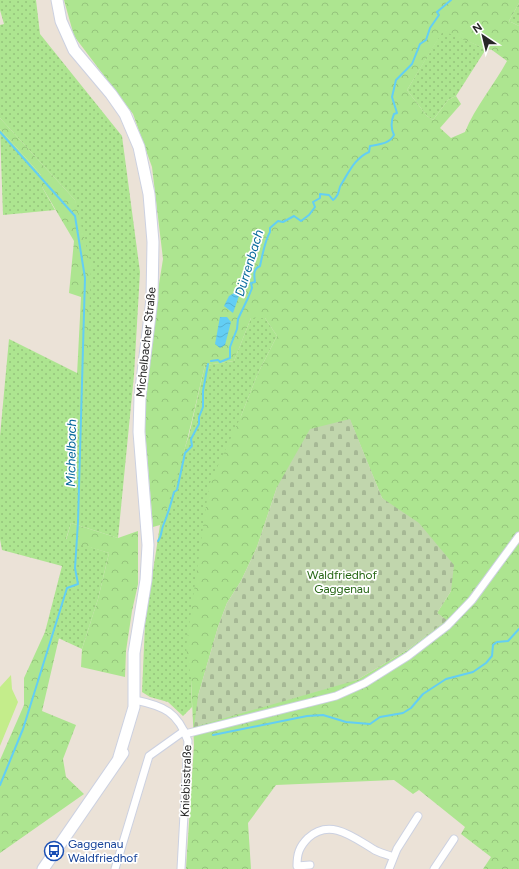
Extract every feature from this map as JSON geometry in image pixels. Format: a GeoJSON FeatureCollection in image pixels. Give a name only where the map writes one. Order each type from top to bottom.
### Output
{"type":"FeatureCollection","features":[{"type":"Feature","properties":{"kind":"main road","name":"Michelbacher Straße"},"geometry":{"type":"LineString","coordinates":[[42,869],[119,757],[128,749],[133,734],[137,716],[135,704],[134,654],[146,580],[148,545],[139,432],[140,397],[152,299],[153,242],[149,194],[139,147],[124,114],[111,94],[74,50],[61,21],[57,0]]}},
{"type":"Feature","properties":{"kind":"street"},"geometry":{"type":"LineString","coordinates":[[115,869],[149,756],[185,732],[336,696],[366,683],[408,656],[447,626],[472,600],[519,536]]}},
{"type":"Feature","properties":{"kind":"street","name":"Kniebisstraße"},"geometry":{"type":"LineString","coordinates":[[135,704],[158,705],[167,710],[177,719],[185,732],[188,751],[181,869]]}},
{"type":"Feature","properties":{"kind":"street"},"geometry":{"type":"LineString","coordinates":[[389,869],[393,856],[418,816]]}},
{"type":"Feature","properties":{"kind":"street"},"geometry":{"type":"LineString","coordinates":[[310,865],[298,866],[299,848],[311,836],[321,831],[331,829],[346,832],[373,849],[393,856]]}},
{"type":"Feature","properties":{"kind":"street"},"geometry":{"type":"LineString","coordinates":[[434,869],[454,838]]}},
{"type":"Feature","properties":{"kind":"green space"},"geometry":{"type":"Polygon","coordinates":[[[0,0],[36,0],[40,34],[122,136],[140,272],[134,375],[118,538],[71,523],[66,539],[109,553],[98,599],[82,649],[45,632],[62,566],[2,550],[0,539],[0,436],[9,339],[87,378],[75,200],[0,118],[0,25],[4,24],[0,10],[0,0]]]}},
{"type":"Feature","properties":{"kind":"green space"},"geometry":{"type":"Polygon","coordinates":[[[64,0],[519,0],[519,3],[509,21],[519,26],[519,869],[483,869],[491,857],[461,834],[465,827],[419,790],[413,794],[394,780],[276,785],[248,823],[251,869],[186,869],[194,745],[191,679],[186,647],[209,485],[241,416],[258,373],[277,336],[265,318],[251,318],[234,361],[205,365],[186,446],[174,486],[160,525],[153,527],[144,417],[148,353],[163,259],[152,167],[133,114],[74,36],[64,0]],[[443,31],[407,90],[427,116],[433,120],[448,100],[456,96],[461,104],[440,128],[451,138],[465,132],[474,114],[507,61],[492,50],[486,49],[443,31]],[[350,420],[277,487],[257,547],[241,581],[227,603],[218,627],[198,696],[357,680],[407,650],[446,620],[437,613],[451,591],[382,498],[350,420]]]}},
{"type":"Feature","properties":{"kind":"green space"},"geometry":{"type":"Polygon","coordinates":[[[519,3],[519,26],[509,21],[519,3]]]}},
{"type":"Feature","properties":{"kind":"green space"},"geometry":{"type":"Polygon","coordinates":[[[443,30],[486,49],[456,96],[448,100],[433,120],[427,116],[407,90],[443,30]]]}},
{"type":"Feature","properties":{"kind":"green space"},"geometry":{"type":"Polygon","coordinates":[[[0,118],[75,200],[91,265],[87,379],[77,375],[81,297],[69,293],[74,241],[41,185],[41,175],[0,129],[0,118]]]}},
{"type":"Feature","properties":{"kind":"green space"},"geometry":{"type":"Polygon","coordinates":[[[0,129],[41,175],[41,185],[55,210],[3,215],[0,129]]]}},
{"type":"Feature","properties":{"kind":"green space"},"geometry":{"type":"Polygon","coordinates":[[[251,318],[265,318],[277,336],[258,373],[241,416],[191,679],[192,707],[183,716],[168,702],[150,697],[142,692],[145,624],[160,525],[189,435],[205,365],[234,361],[251,318]]]}},
{"type":"Feature","properties":{"kind":"green space","name":"Waldfriedhof Gaggenau"},"geometry":{"type":"Polygon","coordinates":[[[350,419],[382,498],[419,523],[454,565],[451,591],[437,613],[447,620],[407,650],[357,680],[194,727],[198,696],[218,627],[227,603],[241,581],[257,547],[277,487],[310,429],[350,419]]]}},
{"type":"Feature","properties":{"kind":"green space"},"geometry":{"type":"Polygon","coordinates":[[[71,523],[118,538],[138,531],[138,584],[126,651],[125,677],[81,667],[82,649],[98,599],[109,553],[66,540],[71,523]]]}},
{"type":"Feature","properties":{"kind":"green space"},"geometry":{"type":"Polygon","coordinates":[[[45,632],[59,638],[42,711],[76,725],[63,759],[66,777],[84,794],[0,853],[0,760],[24,705],[24,678],[45,632]]]}},
{"type":"Feature","properties":{"kind":"green space"},"geometry":{"type":"Polygon","coordinates":[[[11,675],[12,689],[18,702],[0,746],[0,687],[11,675]]]}},
{"type":"Feature","properties":{"kind":"water"},"geometry":{"type":"Polygon","coordinates":[[[251,266],[252,269],[240,290],[238,289],[251,266]]]}},
{"type":"Feature","properties":{"kind":"water"},"geometry":{"type":"Polygon","coordinates":[[[234,293],[238,293],[239,296],[233,313],[224,306],[229,296],[234,293]]]}},
{"type":"Feature","properties":{"kind":"water"},"geometry":{"type":"Polygon","coordinates":[[[220,317],[227,317],[231,322],[225,345],[220,348],[215,344],[220,317]]]}},
{"type":"Feature","properties":{"kind":"waterway","name":"Dürrenbach"},"geometry":{"type":"LineString","coordinates":[[211,361],[218,360],[220,362],[230,358],[230,347],[237,329],[238,319],[252,288],[251,283],[255,282],[254,272],[260,266],[270,228],[278,221],[283,222],[294,216],[301,221],[309,215],[315,207],[313,202],[320,198],[320,194],[329,195],[333,200],[337,196],[341,185],[353,166],[360,158],[369,152],[370,146],[387,142],[394,135],[392,130],[392,122],[394,114],[397,113],[392,97],[396,80],[412,64],[420,44],[426,40],[430,28],[439,15],[437,12],[451,0]]}},
{"type":"Feature","properties":{"kind":"waterway","name":"Michelbach"},"geometry":{"type":"LineString","coordinates":[[0,132],[75,216],[85,278],[78,522],[75,568],[78,584],[67,588],[23,729],[0,785]]}},
{"type":"Feature","properties":{"kind":"waterway","name":"Dürrenbach"},"geometry":{"type":"LineString","coordinates":[[158,541],[174,492],[177,490],[185,453],[192,446],[191,439],[199,424],[199,417],[203,407],[203,391],[208,364]]}},
{"type":"Feature","properties":{"kind":"waterway"},"geometry":{"type":"LineString","coordinates":[[213,735],[307,716],[323,715],[346,722],[370,724],[380,717],[403,713],[411,708],[423,694],[446,679],[473,672],[486,663],[492,656],[493,645],[497,642],[508,641],[519,629]]}},
{"type":"Feature","properties":{"kind":"place","name":"Gaggenau Waldfriedhof"},"geometry":{"type":"Point","coordinates":[54,851]}}]}
